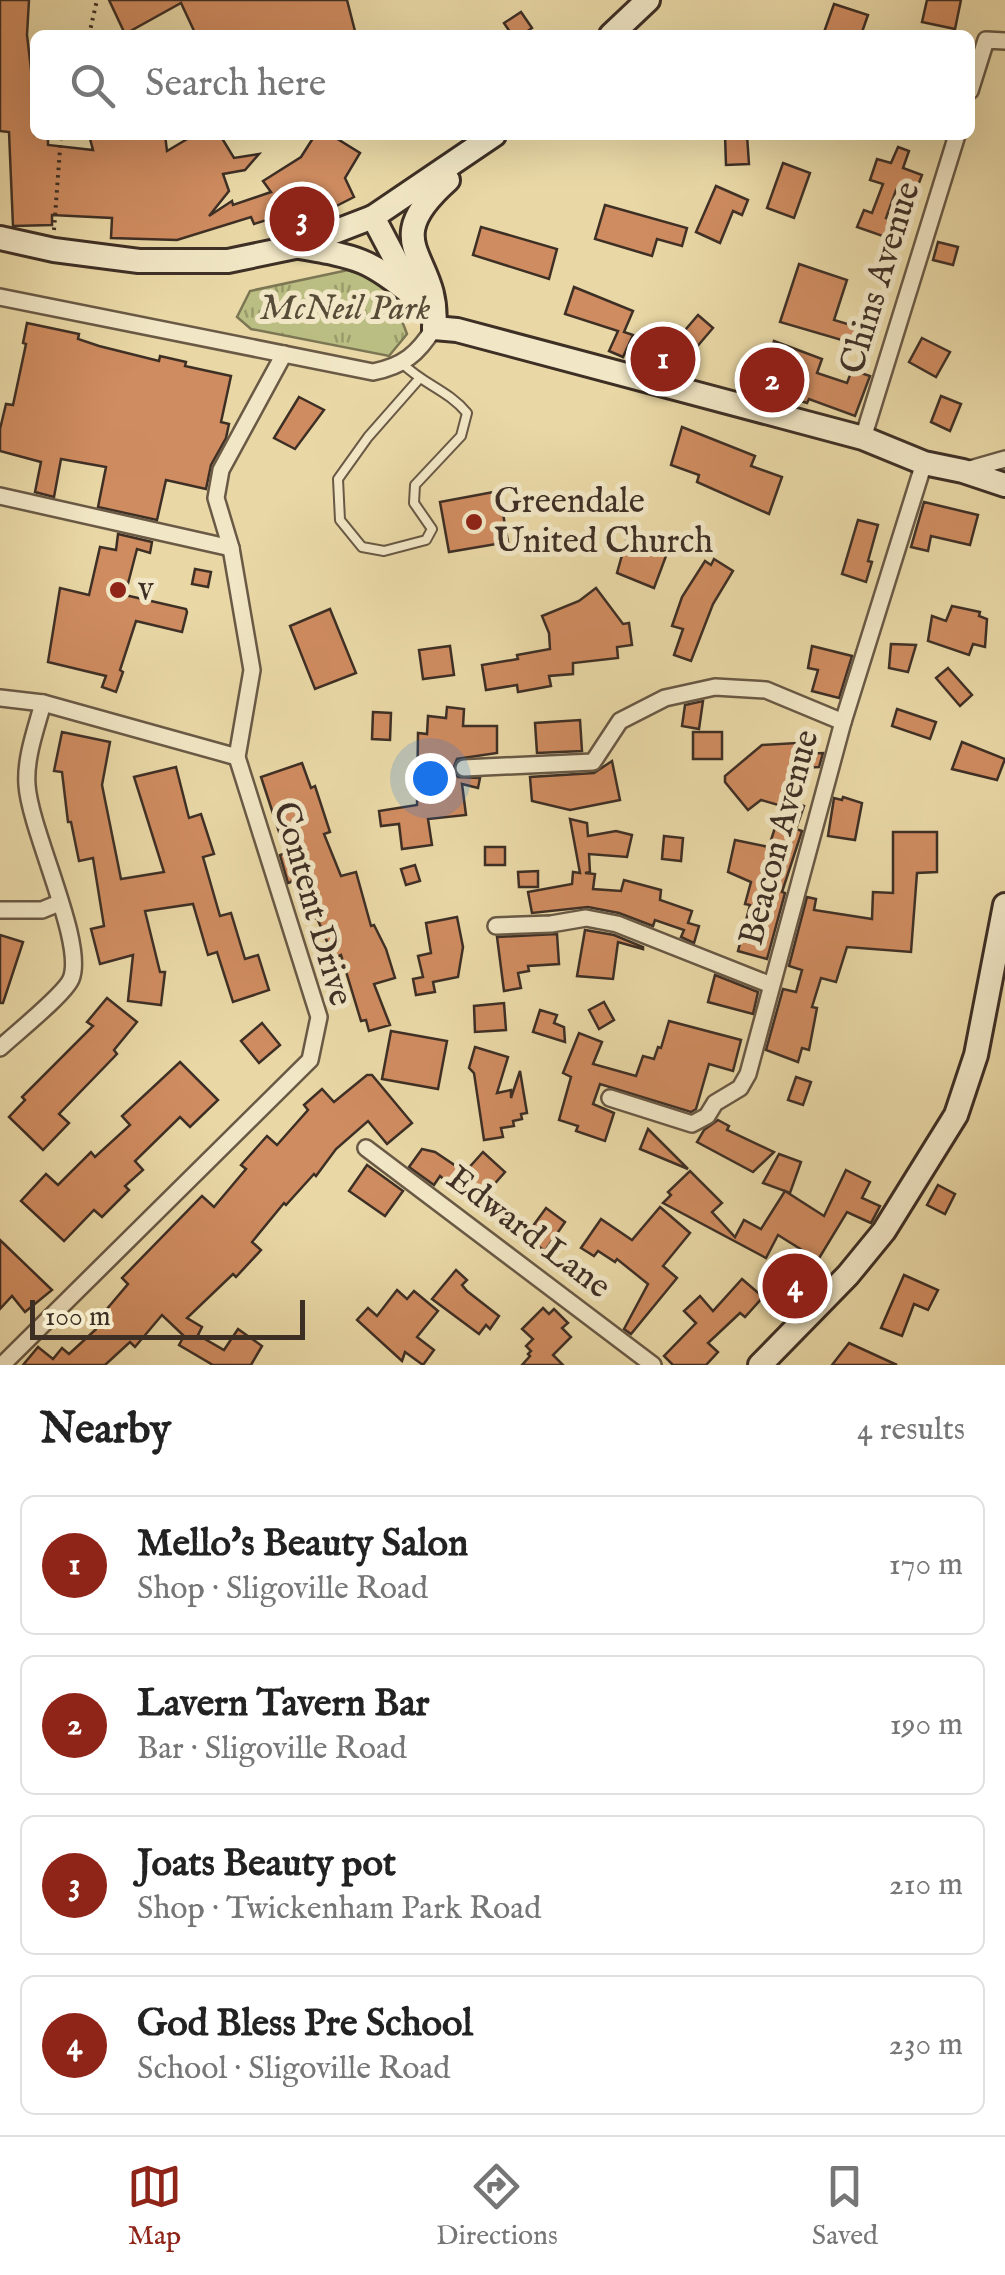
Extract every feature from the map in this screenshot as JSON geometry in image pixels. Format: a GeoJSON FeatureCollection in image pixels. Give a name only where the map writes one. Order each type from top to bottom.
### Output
{"type":"FeatureCollection","features":[{"type":"Feature","properties":{"kind":"street"},"geometry":{"type":"LineString","coordinates":[[616,30],[648,0]]}},
{"type":"Feature","properties":{"kind":"street"},"geometry":{"type":"LineString","coordinates":[[975,75],[986,40],[1005,40]]}},
{"type":"Feature","properties":{"kind":"street"},"geometry":{"type":"LineString","coordinates":[[0,238],[139,262],[228,261],[295,247],[373,217],[488,140]]}},
{"type":"Feature","properties":{"kind":"street"},"geometry":{"type":"LineString","coordinates":[[0,297],[373,372],[403,364],[421,349],[434,328],[436,301],[411,241],[414,224],[424,202],[490,140]]}},
{"type":"Feature","properties":{"kind":"street","name":"Chins Avenue"},"geometry":{"type":"LineString","coordinates":[[863,438],[954,140]]}},
{"type":"Feature","properties":{"kind":"street"},"geometry":{"type":"LineString","coordinates":[[373,217],[434,328]]}},
{"type":"Feature","properties":{"kind":"street"},"geometry":{"type":"LineString","coordinates":[[295,247],[362,259],[383,270],[416,298]]}},
{"type":"Feature","properties":{"kind":"street"},"geometry":{"type":"LineString","coordinates":[[434,328],[457,330],[628,372],[863,438],[924,463],[1005,485]]}},
{"type":"Feature","properties":{"kind":"street","name":"Content Drive"},"geometry":{"type":"LineString","coordinates":[[2,1365],[310,1060],[319,1017],[237,757],[252,670],[232,548],[216,498],[221,470],[284,354]]}},
{"type":"Feature","properties":{"kind":"street"},"geometry":{"type":"LineString","coordinates":[[963,471],[1005,459]]}},
{"type":"Feature","properties":{"kind":"street","name":"Beacon Avenue"},"geometry":{"type":"LineString","coordinates":[[610,1098],[692,1124],[740,1088],[748,1074],[842,722],[924,463]]}},
{"type":"Feature","properties":{"kind":"street"},"geometry":{"type":"LineString","coordinates":[[0,496],[232,548]]}},
{"type":"Feature","properties":{"kind":"street"},"geometry":{"type":"LineString","coordinates":[[464,768],[594,762],[620,721],[665,698],[715,688],[766,690],[842,722]]}},
{"type":"Feature","properties":{"kind":"street"},"geometry":{"type":"LineString","coordinates":[[0,698],[43,702],[237,757]]}},
{"type":"Feature","properties":{"kind":"street"},"geometry":{"type":"LineString","coordinates":[[0,1048],[71,981],[74,964],[26,783],[43,702]]}},
{"type":"Feature","properties":{"kind":"street"},"geometry":{"type":"LineString","coordinates":[[0,910],[42,910],[60,903]]}},
{"type":"Feature","properties":{"kind":"street"},"geometry":{"type":"LineString","coordinates":[[760,1365],[848,1275],[884,1231],[956,1115],[976,1054],[1005,905]]}},
{"type":"Feature","properties":{"kind":"street"},"geometry":{"type":"LineString","coordinates":[[496,926],[586,918],[602,921],[772,985]]}},
{"type":"Feature","properties":{"kind":"street","name":"Edward Lane"},"geometry":{"type":"LineString","coordinates":[[366,1148],[654,1365]]}},
{"type":"Feature","properties":{"kind":"lane"},"geometry":{"type":"LineString","coordinates":[[403,364],[418,380],[453,396],[467,413],[461,436],[415,485],[414,503],[432,530],[426,540],[384,550],[362,547],[340,520],[338,479],[368,437],[418,380]]}},
{"type":"Feature","properties":{"kind":"path"},"geometry":{"type":"LineString","coordinates":[[89,30],[97,0]]}},
{"type":"Feature","properties":{"kind":"path"},"geometry":{"type":"LineString","coordinates":[[54,250],[60,140]]}},
{"type":"Feature","properties":{"kind":"green space","name":"McNeil Park"},"geometry":{"type":"Polygon","coordinates":[[[348,270],[380,286],[397,310],[407,334],[389,356],[251,329],[237,317],[250,291],[348,270]]]}},
{"type":"Feature","properties":{"kind":"building"},"geometry":{"type":"Polygon","coordinates":[[[0,0],[29,0],[30,140],[93,150],[90,140],[166,140],[167,151],[186,140],[223,140],[234,158],[259,154],[245,170],[223,174],[229,191],[209,216],[232,201],[233,205],[271,192],[263,181],[301,157],[312,140],[339,140],[360,153],[345,178],[354,197],[287,231],[282,215],[254,224],[251,217],[177,240],[111,238],[112,218],[52,215],[52,225],[13,226],[9,132],[0,131],[0,0]]]}},
{"type":"Feature","properties":{"kind":"building"},"geometry":{"type":"Polygon","coordinates":[[[109,0],[347,0],[355,30],[194,30],[181,3],[132,30],[123,30],[109,0]]]}},
{"type":"Feature","properties":{"kind":"building"},"geometry":{"type":"Polygon","coordinates":[[[927,0],[961,0],[955,29],[922,22],[927,0]]]}},
{"type":"Feature","properties":{"kind":"building"},"geometry":{"type":"Polygon","coordinates":[[[834,4],[868,15],[863,30],[825,30],[834,4]]]}},
{"type":"Feature","properties":{"kind":"building"},"geometry":{"type":"Polygon","coordinates":[[[521,12],[532,28],[509,30],[504,23],[521,12]]]}},
{"type":"Feature","properties":{"kind":"building"},"geometry":{"type":"Polygon","coordinates":[[[725,140],[747,140],[749,164],[726,165],[725,140]]]}},
{"type":"Feature","properties":{"kind":"building"},"geometry":{"type":"Polygon","coordinates":[[[898,147],[909,151],[903,168],[922,175],[914,196],[896,190],[886,218],[900,224],[894,240],[857,227],[864,210],[872,213],[883,184],[870,180],[877,159],[891,163],[898,147]]]}},
{"type":"Feature","properties":{"kind":"building"},"geometry":{"type":"Polygon","coordinates":[[[783,163],[810,173],[794,218],[767,208],[783,163]]]}},
{"type":"Feature","properties":{"kind":"building"},"geometry":{"type":"Polygon","coordinates":[[[716,186],[748,200],[742,215],[733,211],[720,243],[696,232],[716,186]]]}},
{"type":"Feature","properties":{"kind":"building"},"geometry":{"type":"Polygon","coordinates":[[[605,205],[687,228],[682,246],[657,239],[652,256],[595,239],[605,205]]]}},
{"type":"Feature","properties":{"kind":"building"},"geometry":{"type":"Polygon","coordinates":[[[481,227],[557,249],[549,279],[473,255],[481,227]]]}},
{"type":"Feature","properties":{"kind":"building"},"geometry":{"type":"Polygon","coordinates":[[[938,242],[958,247],[953,265],[933,260],[938,242]]]}},
{"type":"Feature","properties":{"kind":"building"},"geometry":{"type":"Polygon","coordinates":[[[799,264],[847,280],[834,320],[874,332],[869,348],[780,322],[799,264]]]}},
{"type":"Feature","properties":{"kind":"building"},"geometry":{"type":"Polygon","coordinates":[[[574,287],[633,311],[624,332],[633,335],[623,357],[609,351],[618,331],[565,314],[574,287]]]}},
{"type":"Feature","properties":{"kind":"building"},"geometry":{"type":"Polygon","coordinates":[[[698,315],[713,328],[689,356],[674,343],[698,315]]]}},
{"type":"Feature","properties":{"kind":"building"},"geometry":{"type":"Polygon","coordinates":[[[27,323],[79,334],[78,339],[99,346],[159,361],[160,356],[231,376],[221,422],[229,424],[226,438],[211,465],[206,489],[166,480],[157,520],[98,507],[106,467],[61,459],[54,497],[35,492],[41,462],[0,451],[0,429],[6,404],[13,405],[27,323]]]}},
{"type":"Feature","properties":{"kind":"building"},"geometry":{"type":"Polygon","coordinates":[[[922,338],[950,352],[936,377],[909,362],[922,338]]]}},
{"type":"Feature","properties":{"kind":"building"},"geometry":{"type":"Polygon","coordinates":[[[774,341],[822,359],[817,373],[847,383],[852,370],[870,376],[855,416],[809,399],[807,403],[759,388],[774,341]]]}},
{"type":"Feature","properties":{"kind":"building"},"geometry":{"type":"Polygon","coordinates":[[[941,396],[961,404],[950,431],[931,422],[941,396]]]}},
{"type":"Feature","properties":{"kind":"building"},"geometry":{"type":"Polygon","coordinates":[[[299,397],[324,410],[295,449],[274,438],[299,397]]]}},
{"type":"Feature","properties":{"kind":"building"},"geometry":{"type":"Polygon","coordinates":[[[682,427],[755,456],[751,466],[782,477],[769,514],[697,482],[699,475],[671,465],[682,427]]]}},
{"type":"Feature","properties":{"kind":"building","name":"Greendale United Church"},"geometry":{"type":"Polygon","coordinates":[[[499,491],[508,542],[449,552],[440,502],[499,491]]]}},
{"type":"Feature","properties":{"kind":"building"},"geometry":{"type":"Polygon","coordinates":[[[924,502],[978,515],[970,545],[931,536],[928,551],[911,547],[924,502]]]}},
{"type":"Feature","properties":{"kind":"building"},"geometry":{"type":"Polygon","coordinates":[[[858,520],[878,525],[866,582],[842,574],[858,520]]]}},
{"type":"Feature","properties":{"kind":"building"},"geometry":{"type":"Polygon","coordinates":[[[118,534],[152,542],[150,553],[137,549],[125,595],[187,612],[182,632],[136,621],[116,692],[102,687],[106,676],[48,662],[60,588],[89,595],[100,547],[116,550],[118,534]]]}},
{"type":"Feature","properties":{"kind":"building"},"geometry":{"type":"Polygon","coordinates":[[[626,541],[666,556],[654,588],[617,573],[626,541]]]}},
{"type":"Feature","properties":{"kind":"building"},"geometry":{"type":"Polygon","coordinates":[[[714,559],[733,571],[713,604],[691,661],[674,655],[683,629],[672,626],[682,597],[705,561],[711,565],[714,559]]]}},
{"type":"Feature","properties":{"kind":"building"},"geometry":{"type":"Polygon","coordinates":[[[195,569],[211,572],[208,587],[192,584],[195,569]]]}},
{"type":"Feature","properties":{"kind":"building"},"geometry":{"type":"Polygon","coordinates":[[[596,588],[623,624],[629,623],[632,645],[617,647],[618,658],[573,663],[573,674],[549,676],[551,686],[518,692],[517,685],[486,690],[482,665],[550,649],[542,616],[579,601],[596,588]]]}},
{"type":"Feature","properties":{"kind":"building"},"geometry":{"type":"Polygon","coordinates":[[[952,606],[980,612],[979,616],[987,619],[985,647],[973,644],[969,655],[928,641],[932,616],[946,621],[952,606]]]}},
{"type":"Feature","properties":{"kind":"building"},"geometry":{"type":"Polygon","coordinates":[[[330,609],[356,673],[315,689],[290,626],[330,609]]]}},
{"type":"Feature","properties":{"kind":"building"},"geometry":{"type":"Polygon","coordinates":[[[891,644],[916,645],[908,672],[889,668],[891,644]]]}},
{"type":"Feature","properties":{"kind":"building"},"geometry":{"type":"Polygon","coordinates":[[[450,646],[454,675],[423,679],[419,650],[450,646]]]}},
{"type":"Feature","properties":{"kind":"building"},"geometry":{"type":"Polygon","coordinates":[[[812,646],[852,656],[839,698],[812,691],[818,670],[808,668],[812,646]]]}},
{"type":"Feature","properties":{"kind":"building"},"geometry":{"type":"Polygon","coordinates":[[[948,668],[972,695],[960,706],[936,678],[948,668]]]}},
{"type":"Feature","properties":{"kind":"building"},"geometry":{"type":"Polygon","coordinates":[[[703,701],[699,729],[682,726],[685,705],[703,701]]]}},
{"type":"Feature","properties":{"kind":"building"},"geometry":{"type":"Polygon","coordinates":[[[447,707],[464,709],[463,726],[497,726],[497,753],[457,759],[453,769],[458,777],[480,778],[478,788],[462,784],[466,815],[428,819],[432,845],[402,849],[399,824],[381,826],[379,811],[417,805],[418,733],[427,734],[428,716],[446,718],[447,707]]]}},
{"type":"Feature","properties":{"kind":"building"},"geometry":{"type":"Polygon","coordinates":[[[897,709],[936,722],[930,739],[892,726],[897,709]]]}},
{"type":"Feature","properties":{"kind":"building"},"geometry":{"type":"Polygon","coordinates":[[[373,712],[391,713],[390,740],[372,739],[373,712]]]}},
{"type":"Feature","properties":{"kind":"building"},"geometry":{"type":"Polygon","coordinates":[[[580,720],[582,751],[537,753],[535,723],[580,720]]]}},
{"type":"Feature","properties":{"kind":"building"},"geometry":{"type":"Polygon","coordinates":[[[62,732],[110,742],[102,785],[121,879],[164,872],[134,777],[176,767],[189,818],[201,814],[214,854],[203,857],[220,916],[231,913],[245,959],[258,955],[269,990],[233,1002],[217,952],[208,955],[193,904],[145,911],[160,972],[165,972],[161,1005],[128,1001],[133,955],[100,964],[91,929],[104,926],[93,858],[79,861],[68,822],[62,772],[54,771],[62,732]]]}},
{"type":"Feature","properties":{"kind":"building"},"geometry":{"type":"Polygon","coordinates":[[[693,732],[722,732],[722,759],[693,759],[693,732]]]}},
{"type":"Feature","properties":{"kind":"building"},"geometry":{"type":"Polygon","coordinates":[[[962,742],[1005,759],[997,780],[952,769],[962,742]]]}},
{"type":"Feature","properties":{"kind":"building"},"geometry":{"type":"Polygon","coordinates":[[[797,743],[798,754],[823,753],[819,767],[799,768],[794,802],[804,806],[796,829],[802,831],[782,892],[785,893],[767,959],[738,951],[750,905],[745,904],[751,882],[728,872],[735,840],[778,849],[771,840],[782,806],[761,800],[748,810],[725,782],[725,776],[762,745],[797,743]]]}},
{"type":"Feature","properties":{"kind":"building"},"geometry":{"type":"Polygon","coordinates":[[[612,761],[620,800],[570,810],[532,801],[530,777],[594,773],[612,761]]]}},
{"type":"Feature","properties":{"kind":"building"},"geometry":{"type":"Polygon","coordinates":[[[302,763],[311,788],[315,786],[330,832],[324,834],[341,876],[356,872],[371,926],[374,925],[386,949],[395,978],[374,984],[390,1025],[369,1031],[366,1020],[361,1021],[341,955],[334,958],[317,918],[313,919],[301,878],[288,883],[280,855],[286,853],[261,777],[302,763]]]}},
{"type":"Feature","properties":{"kind":"building"},"geometry":{"type":"Polygon","coordinates":[[[834,798],[862,803],[855,840],[828,836],[834,798]]]}},
{"type":"Feature","properties":{"kind":"building"},"geometry":{"type":"Polygon","coordinates":[[[570,819],[587,823],[588,836],[616,831],[632,835],[627,857],[589,854],[590,872],[585,873],[595,874],[593,889],[621,891],[624,880],[661,890],[660,900],[692,911],[688,923],[699,926],[694,943],[681,937],[684,930],[655,920],[653,926],[588,907],[532,913],[528,892],[572,884],[573,872],[580,873],[570,819]]]}},
{"type":"Feature","properties":{"kind":"building"},"geometry":{"type":"Polygon","coordinates":[[[893,832],[937,832],[937,872],[917,873],[911,952],[847,947],[836,982],[821,978],[812,1007],[817,1008],[809,1050],[802,1048],[798,1062],[766,1050],[783,989],[796,992],[802,970],[789,966],[807,897],[816,899],[814,910],[872,919],[873,892],[893,893],[893,832]]]}},
{"type":"Feature","properties":{"kind":"building"},"geometry":{"type":"Polygon","coordinates":[[[664,836],[683,838],[681,861],[662,859],[664,836]]]}},
{"type":"Feature","properties":{"kind":"building"},"geometry":{"type":"Polygon","coordinates":[[[485,847],[505,847],[505,865],[485,865],[485,847]]]}},
{"type":"Feature","properties":{"kind":"building"},"geometry":{"type":"Polygon","coordinates":[[[415,865],[420,881],[406,885],[401,869],[415,865]]]}},
{"type":"Feature","properties":{"kind":"building"},"geometry":{"type":"Polygon","coordinates":[[[538,871],[538,887],[519,887],[518,872],[538,871]]]}},
{"type":"Feature","properties":{"kind":"building"},"geometry":{"type":"Polygon","coordinates":[[[457,917],[463,947],[458,977],[433,982],[435,992],[416,995],[413,979],[423,977],[418,956],[431,953],[426,923],[457,917]]]}},
{"type":"Feature","properties":{"kind":"building"},"geometry":{"type":"Polygon","coordinates":[[[585,930],[614,935],[643,949],[618,942],[613,979],[577,976],[585,930]]]}},
{"type":"Feature","properties":{"kind":"building"},"geometry":{"type":"Polygon","coordinates":[[[557,934],[559,964],[528,966],[529,971],[518,973],[521,988],[504,991],[497,937],[557,934]]]}},
{"type":"Feature","properties":{"kind":"building"},"geometry":{"type":"Polygon","coordinates":[[[0,935],[23,942],[3,1003],[0,1003],[0,935]]]}},
{"type":"Feature","properties":{"kind":"building"},"geometry":{"type":"Polygon","coordinates":[[[715,975],[758,992],[753,1014],[708,1002],[715,975]]]}},
{"type":"Feature","properties":{"kind":"building"},"geometry":{"type":"Polygon","coordinates":[[[107,998],[137,1022],[114,1050],[117,1054],[59,1114],[69,1123],[43,1150],[9,1117],[25,1100],[22,1097],[93,1026],[87,1022],[107,998]]]}},
{"type":"Feature","properties":{"kind":"building"},"geometry":{"type":"Polygon","coordinates":[[[604,1002],[614,1020],[599,1029],[589,1010],[604,1002]]]}},
{"type":"Feature","properties":{"kind":"building"},"geometry":{"type":"Polygon","coordinates":[[[504,1003],[506,1030],[475,1032],[474,1006],[504,1003]]]}},
{"type":"Feature","properties":{"kind":"building"},"geometry":{"type":"Polygon","coordinates":[[[540,1010],[557,1015],[554,1023],[564,1027],[565,1042],[533,1032],[540,1010]]]}},
{"type":"Feature","properties":{"kind":"building"},"geometry":{"type":"Polygon","coordinates":[[[669,1021],[741,1040],[733,1071],[709,1064],[696,1109],[691,1112],[600,1084],[593,1104],[614,1113],[605,1141],[559,1120],[571,1077],[563,1073],[579,1033],[602,1042],[593,1064],[636,1076],[643,1056],[654,1059],[658,1047],[661,1048],[669,1021]]]}},
{"type":"Feature","properties":{"kind":"building"},"geometry":{"type":"Polygon","coordinates":[[[262,1023],[280,1045],[259,1063],[241,1041],[262,1023]]]}},
{"type":"Feature","properties":{"kind":"building"},"geometry":{"type":"Polygon","coordinates":[[[391,1031],[447,1041],[438,1089],[382,1079],[391,1031]]]}},
{"type":"Feature","properties":{"kind":"building"},"geometry":{"type":"Polygon","coordinates":[[[475,1047],[508,1057],[497,1093],[511,1090],[511,1098],[520,1071],[527,1113],[513,1121],[514,1126],[501,1128],[503,1137],[484,1140],[474,1073],[469,1068],[475,1047]]]}},
{"type":"Feature","properties":{"kind":"building"},"geometry":{"type":"Polygon","coordinates":[[[180,1062],[218,1100],[190,1127],[180,1117],[135,1161],[143,1170],[125,1186],[129,1190],[102,1217],[94,1210],[64,1241],[21,1201],[46,1174],[58,1185],[91,1152],[95,1157],[130,1125],[122,1116],[180,1062]]]}},
{"type":"Feature","properties":{"kind":"building"},"geometry":{"type":"Polygon","coordinates":[[[372,1075],[412,1123],[387,1144],[368,1121],[336,1149],[316,1176],[284,1203],[252,1242],[261,1250],[187,1318],[202,1327],[198,1335],[224,1350],[238,1329],[262,1346],[251,1365],[213,1365],[179,1345],[184,1336],[162,1315],[135,1347],[130,1342],[105,1365],[23,1365],[38,1347],[53,1359],[62,1348],[69,1354],[105,1321],[100,1317],[128,1284],[122,1278],[202,1196],[214,1207],[246,1169],[241,1165],[267,1136],[277,1145],[308,1110],[304,1105],[322,1089],[334,1102],[372,1075]]]}},
{"type":"Feature","properties":{"kind":"building"},"geometry":{"type":"Polygon","coordinates":[[[796,1077],[811,1082],[803,1105],[788,1100],[796,1077]]]}},
{"type":"Feature","properties":{"kind":"building"},"geometry":{"type":"Polygon","coordinates":[[[718,1120],[729,1126],[727,1130],[774,1152],[753,1172],[697,1142],[704,1130],[718,1120]]]}},
{"type":"Feature","properties":{"kind":"building"},"geometry":{"type":"Polygon","coordinates":[[[648,1129],[688,1169],[640,1149],[648,1129]]]}},
{"type":"Feature","properties":{"kind":"building"},"geometry":{"type":"Polygon","coordinates":[[[422,1149],[435,1152],[465,1172],[483,1152],[505,1172],[474,1207],[440,1176],[434,1185],[409,1167],[422,1149]]]}},
{"type":"Feature","properties":{"kind":"building"},"geometry":{"type":"Polygon","coordinates":[[[779,1154],[801,1162],[790,1193],[763,1183],[779,1154]]]}},
{"type":"Feature","properties":{"kind":"building"},"geometry":{"type":"Polygon","coordinates":[[[367,1165],[403,1191],[385,1216],[349,1191],[367,1165]]]}},
{"type":"Feature","properties":{"kind":"building"},"geometry":{"type":"Polygon","coordinates":[[[846,1170],[870,1182],[862,1198],[880,1206],[871,1223],[847,1212],[818,1260],[778,1235],[766,1258],[663,1203],[671,1195],[668,1192],[690,1171],[722,1203],[712,1212],[735,1237],[744,1220],[761,1229],[785,1191],[824,1216],[846,1170]]]}},
{"type":"Feature","properties":{"kind":"building"},"geometry":{"type":"Polygon","coordinates":[[[938,1185],[955,1194],[945,1214],[927,1205],[938,1185]]]}},
{"type":"Feature","properties":{"kind":"building"},"geometry":{"type":"Polygon","coordinates":[[[660,1207],[690,1233],[663,1266],[677,1278],[631,1334],[624,1329],[648,1284],[617,1259],[615,1262],[598,1251],[594,1256],[581,1248],[601,1219],[632,1240],[660,1207]]]}},
{"type":"Feature","properties":{"kind":"building"},"geometry":{"type":"Polygon","coordinates":[[[546,1208],[565,1222],[545,1251],[525,1237],[546,1208]]]}},
{"type":"Feature","properties":{"kind":"building"},"geometry":{"type":"Polygon","coordinates":[[[0,1240],[52,1290],[25,1312],[12,1296],[0,1309],[0,1240]]]}},
{"type":"Feature","properties":{"kind":"building"},"geometry":{"type":"Polygon","coordinates":[[[804,1259],[825,1275],[806,1297],[794,1292],[787,1308],[773,1298],[804,1259]]]}},
{"type":"Feature","properties":{"kind":"building"},"geometry":{"type":"Polygon","coordinates":[[[456,1270],[467,1280],[462,1285],[467,1291],[499,1316],[490,1329],[486,1325],[479,1334],[432,1299],[456,1270]]]}},
{"type":"Feature","properties":{"kind":"building"},"geometry":{"type":"Polygon","coordinates":[[[904,1275],[938,1290],[928,1310],[914,1304],[902,1336],[881,1328],[904,1275]]]}},
{"type":"Feature","properties":{"kind":"building"},"geometry":{"type":"Polygon","coordinates":[[[742,1279],[763,1297],[745,1317],[740,1313],[708,1343],[718,1352],[706,1365],[673,1365],[664,1356],[696,1323],[684,1311],[700,1296],[713,1311],[742,1279]]]}},
{"type":"Feature","properties":{"kind":"building"},"geometry":{"type":"Polygon","coordinates":[[[397,1290],[407,1299],[414,1291],[438,1311],[417,1337],[434,1350],[423,1365],[405,1352],[402,1361],[357,1320],[368,1308],[377,1316],[397,1290]]]}},
{"type":"Feature","properties":{"kind":"building"},"geometry":{"type":"Polygon","coordinates":[[[543,1308],[549,1314],[554,1309],[568,1323],[562,1328],[571,1337],[553,1355],[563,1365],[522,1365],[530,1356],[526,1346],[533,1339],[522,1329],[543,1308]]]}},
{"type":"Feature","properties":{"kind":"building"},"geometry":{"type":"Polygon","coordinates":[[[849,1343],[897,1365],[832,1365],[849,1343]]]}},
{"type":"Feature","properties":{"kind":"place","name":"Joats Beauty pot"},"geometry":{"type":"Point","coordinates":[302,219]}},
{"type":"Feature","properties":{"kind":"place","name":"Mello's Beauty Salon"},"geometry":{"type":"Point","coordinates":[663,359]}},
{"type":"Feature","properties":{"kind":"place","name":"Lavern Tavern Bar"},"geometry":{"type":"Point","coordinates":[772,380]}},
{"type":"Feature","properties":{"kind":"place","name":"Greendale United Church"},"geometry":{"type":"Point","coordinates":[474,522]}},
{"type":"Feature","properties":{"kind":"place","name":"v"},"geometry":{"type":"Point","coordinates":[118,590]}},
{"type":"Feature","properties":{"kind":"place","name":"God Bless Pre School"},"geometry":{"type":"Point","coordinates":[795,1286]}}]}
